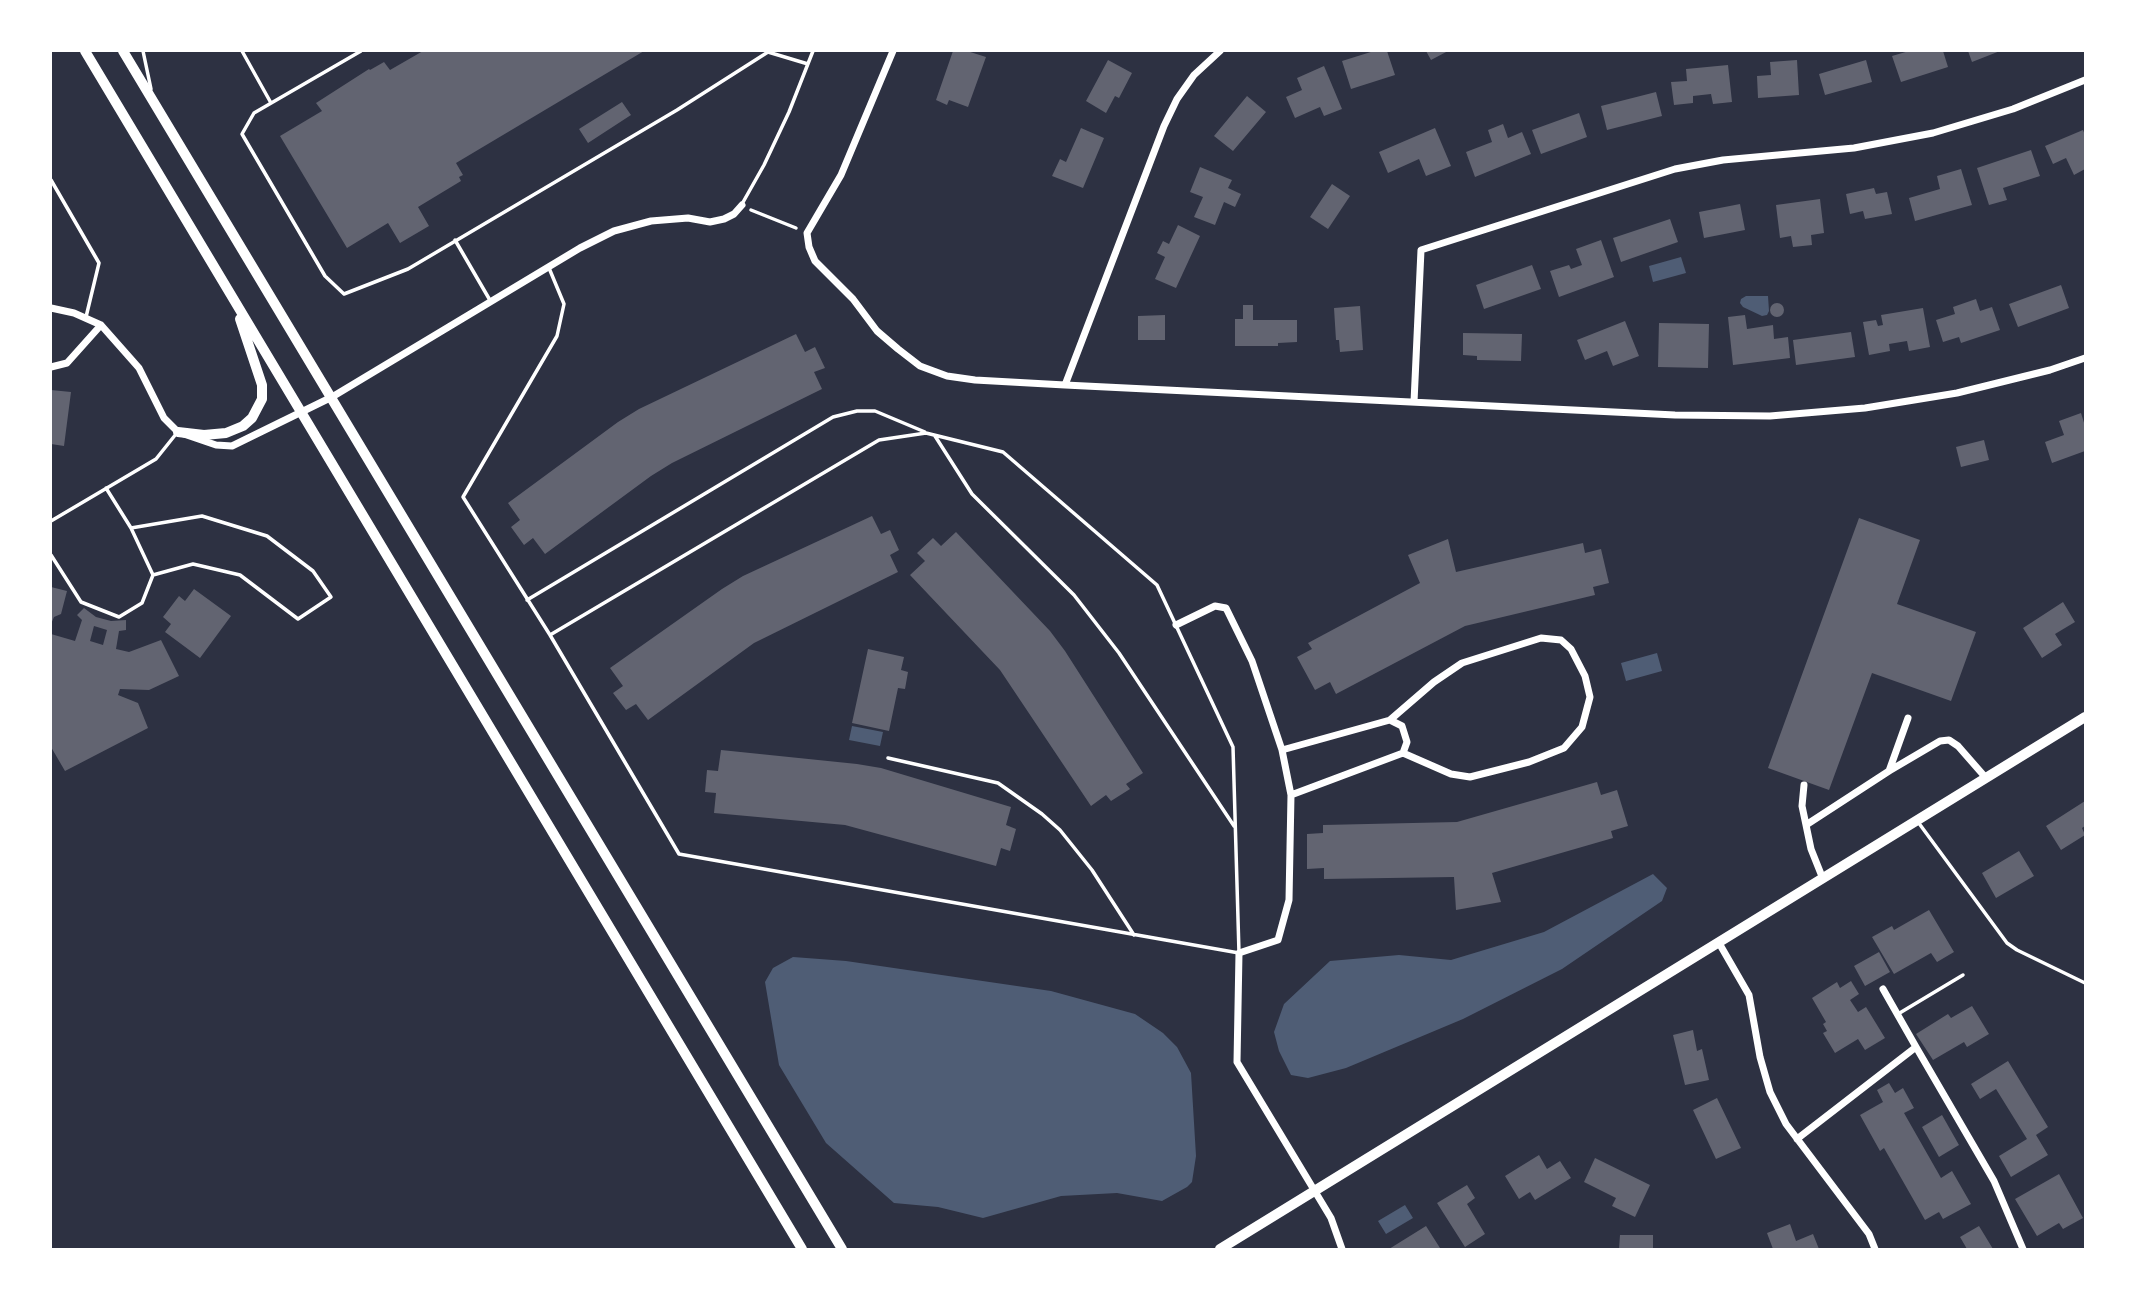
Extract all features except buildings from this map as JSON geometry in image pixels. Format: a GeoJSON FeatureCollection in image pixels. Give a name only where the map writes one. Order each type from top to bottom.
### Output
{"type":"FeatureCollection","features":[{"type":"Feature","properties":{"kind":"main road"},"geometry":{"type":"LineString","coordinates":[[85,51],[802,1249]]}},
{"type":"Feature","properties":{"kind":"main road"},"geometry":{"type":"LineString","coordinates":[[123,51],[842,1249]]}},
{"type":"Feature","properties":{"kind":"main road"},"geometry":{"type":"LineString","coordinates":[[178,432],[204,435],[226,433],[243,426],[258,409],[262,399],[262,385],[235,303]]}},
{"type":"Feature","properties":{"kind":"street"},"geometry":{"type":"LineString","coordinates":[[892,51],[841,175],[807,233],[809,247],[815,261],[853,299],[877,331],[920,366],[947,376],[1065,385],[1675,415],[1770,416],[1865,408],[1957,393],[2050,370],[2085,358]]}},
{"type":"Feature","properties":{"kind":"street"},"geometry":{"type":"LineString","coordinates":[[1065,385],[1168,117],[1194,75],[1220,51]]}},
{"type":"Feature","properties":{"kind":"street"},"geometry":{"type":"LineString","coordinates":[[1414,402],[1421,250],[1675,169],[1723,160],[1854,148],[1933,133],[2013,109],[2085,80]]}},
{"type":"Feature","properties":{"kind":"street"},"geometry":{"type":"LineString","coordinates":[[51,308],[74,313],[101,325],[139,368],[164,418],[178,432],[216,445],[232,446],[332,397],[549,266],[614,231],[651,221],[688,218],[710,222],[734,214],[742,205]]}},
{"type":"Feature","properties":{"kind":"street"},"geometry":{"type":"LineString","coordinates":[[51,367],[67,363],[101,325]]}},
{"type":"Feature","properties":{"kind":"street"},"geometry":{"type":"LineString","coordinates":[[1176,625],[1215,606],[1226,608],[1252,661],[1282,750],[1291,795],[1289,900],[1278,940],[1239,953],[1237,1062],[1331,1218],[1342,1249]]}},
{"type":"Feature","properties":{"kind":"street"},"geometry":{"type":"LineString","coordinates":[[1282,750],[1390,720],[1434,682],[1462,663],[1541,638],[1561,640],[1571,649],[1585,676],[1590,697],[1582,727],[1564,748],[1529,762],[1470,777],[1451,774],[1403,753],[1291,795]]}},
{"type":"Feature","properties":{"kind":"street"},"geometry":{"type":"LineString","coordinates":[[1220,1249],[2085,717]]}},
{"type":"Feature","properties":{"kind":"street"},"geometry":{"type":"LineString","coordinates":[[1889,771],[1908,718]]}},
{"type":"Feature","properties":{"kind":"street"},"geometry":{"type":"LineString","coordinates":[[1390,720],[1402,726],[1406,741],[1403,753]]}},
{"type":"Feature","properties":{"kind":"street"},"geometry":{"type":"LineString","coordinates":[[1806,825],[1940,741],[1949,740],[1958,746],[1986,778]]}},
{"type":"Feature","properties":{"kind":"street"},"geometry":{"type":"LineString","coordinates":[[1804,785],[1802,806],[1811,849],[1823,879]]}},
{"type":"Feature","properties":{"kind":"street"},"geometry":{"type":"LineString","coordinates":[[1719,943],[1749,995],[1760,1057],[1770,1092],[1786,1124],[1869,1234],[1875,1249]]}},
{"type":"Feature","properties":{"kind":"street"},"geometry":{"type":"LineString","coordinates":[[1883,989],[1994,1181],[2023,1249]]}},
{"type":"Feature","properties":{"kind":"street"},"geometry":{"type":"LineString","coordinates":[[1797,1139],[1916,1047]]}},
{"type":"Feature","properties":{"kind":"lane"},"geometry":{"type":"LineString","coordinates":[[143,51],[153,102]]}},
{"type":"Feature","properties":{"kind":"lane"},"geometry":{"type":"LineString","coordinates":[[242,51],[271,103]]}},
{"type":"Feature","properties":{"kind":"lane"},"geometry":{"type":"LineString","coordinates":[[361,51],[254,113],[242,134],[325,276],[344,294],[408,269],[677,110],[768,52],[808,64]]}},
{"type":"Feature","properties":{"kind":"lane"},"geometry":{"type":"LineString","coordinates":[[742,205],[789,112],[813,51]]}},
{"type":"Feature","properties":{"kind":"lane"},"geometry":{"type":"LineString","coordinates":[[51,180],[99,263],[86,319]]}},
{"type":"Feature","properties":{"kind":"lane"},"geometry":{"type":"LineString","coordinates":[[454,240],[491,302]]}},
{"type":"Feature","properties":{"kind":"lane"},"geometry":{"type":"LineString","coordinates":[[527,600],[833,417],[857,411],[876,411],[926,433],[1003,452],[1157,586],[1176,625],[1233,747],[1239,953],[679,854],[550,635],[527,600],[463,497],[557,336],[564,304],[549,266]]}},
{"type":"Feature","properties":{"kind":"lane"},"geometry":{"type":"LineString","coordinates":[[51,521],[156,458],[178,432]]}},
{"type":"Feature","properties":{"kind":"lane"},"geometry":{"type":"LineString","coordinates":[[550,635],[879,440],[926,433]]}},
{"type":"Feature","properties":{"kind":"lane"},"geometry":{"type":"LineString","coordinates":[[934,435],[972,494],[1074,594],[1119,653],[1235,828]]}},
{"type":"Feature","properties":{"kind":"lane"},"geometry":{"type":"LineString","coordinates":[[51,555],[81,602],[119,617],[142,603],[153,575],[131,528],[106,488]]}},
{"type":"Feature","properties":{"kind":"lane"},"geometry":{"type":"LineString","coordinates":[[131,528],[202,516],[267,536],[313,572],[331,597],[298,619],[240,575],[193,565],[153,575]]}},
{"type":"Feature","properties":{"kind":"lane"},"geometry":{"type":"LineString","coordinates":[[888,758],[998,783],[1042,814],[1060,830],[1092,870],[1135,934]]}},
{"type":"Feature","properties":{"kind":"lane"},"geometry":{"type":"LineString","coordinates":[[1917,821],[2007,943],[2085,982]]}},
{"type":"Feature","properties":{"kind":"lane"},"geometry":{"type":"LineString","coordinates":[[1898,1014],[1962,975]]}},
{"type":"Feature","properties":{"kind":"path"},"geometry":{"type":"LineString","coordinates":[[742,205],[807,233]]}},
{"type":"Feature","properties":{"kind":"water"},"geometry":{"type":"Polygon","coordinates":[[[1681,257],[1686,273],[1653,282],[1649,266],[1681,257]]]}},
{"type":"Feature","properties":{"kind":"water"},"geometry":{"type":"Polygon","coordinates":[[[1746,296],[1768,296],[1767,315],[1762,316],[1743,307],[1741,299],[1746,296]]]}},
{"type":"Feature","properties":{"kind":"water"},"geometry":{"type":"Polygon","coordinates":[[[1657,653],[1662,671],[1626,681],[1621,663],[1657,653]]]}},
{"type":"Feature","properties":{"kind":"water"},"geometry":{"type":"Polygon","coordinates":[[[852,726],[883,732],[880,746],[849,740],[852,726]]]}},
{"type":"Feature","properties":{"kind":"water"},"geometry":{"type":"Polygon","coordinates":[[[1653,874],[1667,888],[1662,901],[1562,969],[1463,1019],[1346,1068],[1308,1078],[1291,1075],[1279,1051],[1274,1032],[1284,1004],[1330,961],[1399,955],[1451,960],[1544,932],[1653,874]]]}},
{"type":"Feature","properties":{"kind":"water"},"geometry":{"type":"Polygon","coordinates":[[[793,957],[846,961],[1051,991],[1135,1014],[1163,1033],[1177,1047],[1191,1073],[1196,1156],[1192,1182],[1162,1201],[1117,1193],[1061,1196],[983,1218],[938,1207],[894,1203],[826,1143],[779,1065],[765,982],[773,968],[793,957]]]}},
{"type":"Feature","properties":{"kind":"water"},"geometry":{"type":"Polygon","coordinates":[[[1405,1205],[1413,1218],[1386,1234],[1378,1221],[1405,1205]]]}}]}
